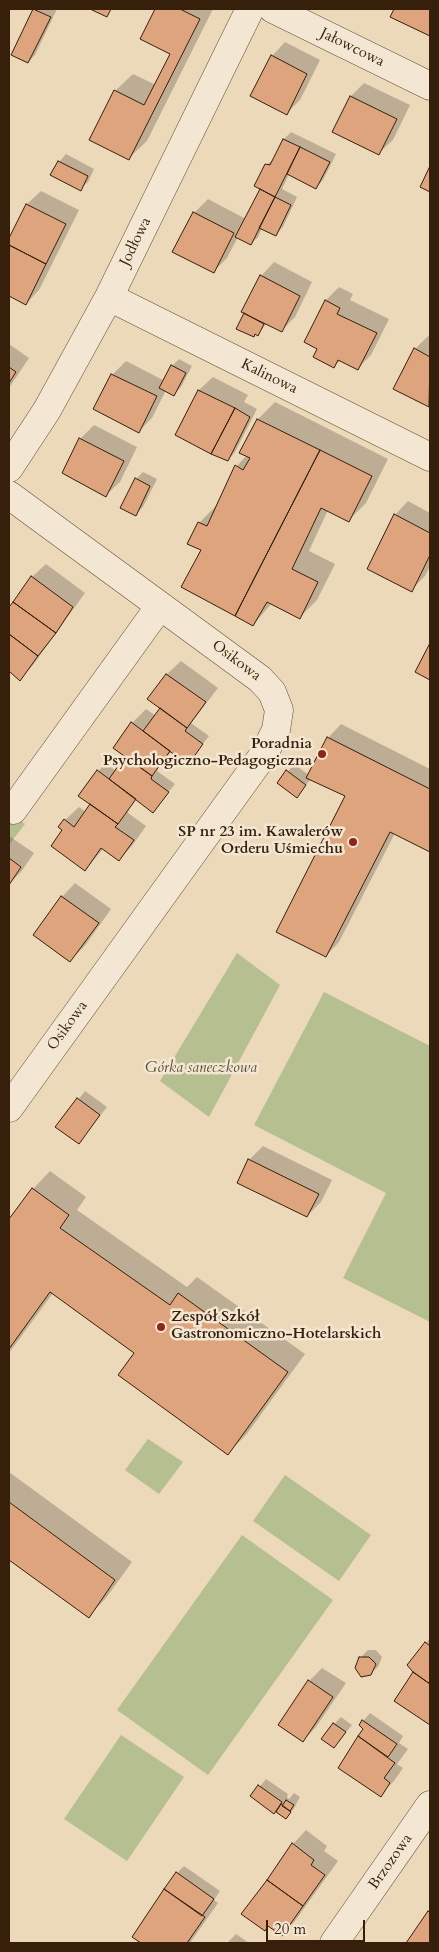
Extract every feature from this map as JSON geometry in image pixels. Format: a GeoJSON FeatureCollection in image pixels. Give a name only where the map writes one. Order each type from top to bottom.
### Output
{"type":"FeatureCollection","features":[{"type":"Feature","properties":{"kind":"street","name":"Jodłowa"},"geometry":{"type":"LineString","coordinates":[[9,468],[47,410],[109,297],[250,9]]}},
{"type":"Feature","properties":{"kind":"street","name":"Jałowcowa"},"geometry":{"type":"LineString","coordinates":[[273,9],[430,86]]}},
{"type":"Feature","properties":{"kind":"street","name":"Kalinowa"},"geometry":{"type":"LineString","coordinates":[[109,297],[430,457]]}},
{"type":"Feature","properties":{"kind":"street","name":"Osikowa"},"geometry":{"type":"LineString","coordinates":[[9,495],[267,685],[279,710],[276,730],[264,754],[9,1108]]}},
{"type":"Feature","properties":{"kind":"street"},"geometry":{"type":"LineString","coordinates":[[13,810],[160,606]]}},
{"type":"Feature","properties":{"kind":"street","name":"Brzozowa"},"geometry":{"type":"LineString","coordinates":[[334,1943],[430,1805]]}},
{"type":"Feature","properties":{"kind":"green space"},"geometry":{"type":"Polygon","coordinates":[[[9,812],[25,824],[9,845],[9,812]]]}},
{"type":"Feature","properties":{"kind":"green space","name":"Górka saneczkowa"},"geometry":{"type":"Polygon","coordinates":[[[237,953],[280,985],[209,1117],[160,1081],[237,953]]]}},
{"type":"Feature","properties":{"kind":"green space"},"geometry":{"type":"Polygon","coordinates":[[[324,992],[430,1046],[430,1322],[343,1278],[386,1193],[254,1125],[324,992]]]}},
{"type":"Feature","properties":{"kind":"green space"},"geometry":{"type":"Polygon","coordinates":[[[148,1439],[183,1462],[159,1494],[125,1470],[148,1439]]]}},
{"type":"Feature","properties":{"kind":"green space"},"geometry":{"type":"Polygon","coordinates":[[[285,1475],[371,1535],[339,1581],[253,1521],[285,1475]]]}},
{"type":"Feature","properties":{"kind":"green space"},"geometry":{"type":"Polygon","coordinates":[[[242,1535],[333,1600],[208,1775],[117,1710],[242,1535]]]}},
{"type":"Feature","properties":{"kind":"green space"},"geometry":{"type":"Polygon","coordinates":[[[121,1735],[184,1777],[127,1861],[64,1819],[121,1735]]]}},
{"type":"Feature","properties":{"kind":"building"},"geometry":{"type":"Polygon","coordinates":[[[33,9],[51,17],[28,63],[11,55],[33,9]]]}},
{"type":"Feature","properties":{"kind":"building"},"geometry":{"type":"Polygon","coordinates":[[[90,9],[111,9],[107,17],[90,9]]]}},
{"type":"Feature","properties":{"kind":"building"},"geometry":{"type":"Polygon","coordinates":[[[155,9],[180,9],[200,19],[129,160],[89,140],[114,90],[144,105],[170,54],[140,39],[155,9]]]}},
{"type":"Feature","properties":{"kind":"building"},"geometry":{"type":"Polygon","coordinates":[[[394,9],[430,9],[430,36],[390,17],[394,9]]]}},
{"type":"Feature","properties":{"kind":"building"},"geometry":{"type":"Polygon","coordinates":[[[271,55],[307,74],[287,115],[250,96],[271,55]]]}},
{"type":"Feature","properties":{"kind":"building"},"geometry":{"type":"Polygon","coordinates":[[[350,96],[397,119],[379,155],[332,132],[350,96]]]}},
{"type":"Feature","properties":{"kind":"building"},"geometry":{"type":"Polygon","coordinates":[[[283,139],[300,147],[275,197],[254,186],[265,164],[270,165],[283,139]]]}},
{"type":"Feature","properties":{"kind":"building"},"geometry":{"type":"Polygon","coordinates":[[[300,147],[330,162],[316,189],[287,174],[300,147]]]}},
{"type":"Feature","properties":{"kind":"building"},"geometry":{"type":"Polygon","coordinates":[[[58,161],[88,176],[81,191],[50,175],[58,161]]]}},
{"type":"Feature","properties":{"kind":"building"},"geometry":{"type":"Polygon","coordinates":[[[430,166],[430,192],[420,187],[430,166]]]}},
{"type":"Feature","properties":{"kind":"building"},"geometry":{"type":"Polygon","coordinates":[[[260,189],[275,197],[251,245],[235,237],[260,189]]]}},
{"type":"Feature","properties":{"kind":"building"},"geometry":{"type":"Polygon","coordinates":[[[275,197],[291,205],[276,236],[259,228],[275,197]]]}},
{"type":"Feature","properties":{"kind":"building"},"geometry":{"type":"Polygon","coordinates":[[[26,204],[66,224],[46,264],[9,245],[9,238],[26,204]]]}},
{"type":"Feature","properties":{"kind":"building"},"geometry":{"type":"Polygon","coordinates":[[[193,212],[234,233],[214,273],[172,252],[193,212]]]}},
{"type":"Feature","properties":{"kind":"building"},"geometry":{"type":"Polygon","coordinates":[[[9,245],[46,264],[26,305],[9,296],[9,245]]]}},
{"type":"Feature","properties":{"kind":"building"},"geometry":{"type":"Polygon","coordinates":[[[260,275],[300,296],[282,332],[241,312],[260,275]]]}},
{"type":"Feature","properties":{"kind":"building"},"geometry":{"type":"Polygon","coordinates":[[[325,300],[340,308],[337,314],[377,333],[358,370],[338,360],[334,368],[313,357],[317,349],[304,342],[325,300]]]}},
{"type":"Feature","properties":{"kind":"building"},"geometry":{"type":"Polygon","coordinates":[[[244,313],[264,324],[258,336],[255,334],[254,337],[236,329],[244,313]]]}},
{"type":"Feature","properties":{"kind":"building"},"geometry":{"type":"Polygon","coordinates":[[[414,348],[430,357],[429,407],[393,389],[414,348]]]}},
{"type":"Feature","properties":{"kind":"building"},"geometry":{"type":"Polygon","coordinates":[[[171,365],[186,373],[174,396],[159,388],[171,365]]]}},
{"type":"Feature","properties":{"kind":"building"},"geometry":{"type":"Polygon","coordinates":[[[9,367],[16,372],[9,383],[9,367]]]}},
{"type":"Feature","properties":{"kind":"building"},"geometry":{"type":"Polygon","coordinates":[[[111,374],[157,396],[139,433],[93,409],[111,374]]]}},
{"type":"Feature","properties":{"kind":"building"},"geometry":{"type":"Polygon","coordinates":[[[198,390],[235,408],[211,454],[175,435],[198,390]]]}},
{"type":"Feature","properties":{"kind":"building"},"geometry":{"type":"Polygon","coordinates":[[[235,408],[250,417],[228,461],[211,454],[235,408]]]}},
{"type":"Feature","properties":{"kind":"building"},"geometry":{"type":"Polygon","coordinates":[[[257,419],[320,450],[235,616],[181,587],[201,550],[187,544],[198,522],[207,526],[235,465],[243,470],[250,458],[239,453],[257,419]]]}},
{"type":"Feature","properties":{"kind":"building"},"geometry":{"type":"Polygon","coordinates":[[[79,438],[124,461],[106,497],[62,473],[79,438]]]}},
{"type":"Feature","properties":{"kind":"building"},"geometry":{"type":"Polygon","coordinates":[[[320,450],[372,476],[349,522],[321,508],[292,569],[318,582],[300,619],[267,602],[253,626],[235,616],[320,450]]]}},
{"type":"Feature","properties":{"kind":"building"},"geometry":{"type":"Polygon","coordinates":[[[135,478],[150,486],[136,516],[120,508],[135,478]]]}},
{"type":"Feature","properties":{"kind":"building"},"geometry":{"type":"Polygon","coordinates":[[[394,514],[430,533],[430,555],[412,592],[367,569],[394,514]]]}},
{"type":"Feature","properties":{"kind":"building"},"geometry":{"type":"Polygon","coordinates":[[[31,576],[73,607],[56,633],[13,602],[31,576]]]}},
{"type":"Feature","properties":{"kind":"building"},"geometry":{"type":"Polygon","coordinates":[[[13,602],[56,633],[38,656],[9,634],[9,607],[13,602]]]}},
{"type":"Feature","properties":{"kind":"building"},"geometry":{"type":"Polygon","coordinates":[[[9,634],[38,656],[20,681],[9,671],[9,634]]]}},
{"type":"Feature","properties":{"kind":"building"},"geometry":{"type":"Polygon","coordinates":[[[430,643],[430,680],[415,672],[430,643]]]}},
{"type":"Feature","properties":{"kind":"building"},"geometry":{"type":"Polygon","coordinates":[[[166,674],[206,702],[187,728],[147,699],[166,674]]]}},
{"type":"Feature","properties":{"kind":"building"},"geometry":{"type":"Polygon","coordinates":[[[160,708],[187,728],[185,731],[203,744],[188,765],[143,731],[160,708]]]}},
{"type":"Feature","properties":{"kind":"building"},"geometry":{"type":"Polygon","coordinates":[[[131,722],[170,751],[152,776],[113,748],[131,722]]]}},
{"type":"Feature","properties":{"kind":"building","name":"SP nr 23 im. Kawalerów Orderu Uśmiechu"},"geometry":{"type":"Polygon","coordinates":[[[327,737],[430,789],[430,852],[390,832],[326,957],[276,932],[345,796],[306,778],[327,737]]]}},
{"type":"Feature","properties":{"kind":"building"},"geometry":{"type":"Polygon","coordinates":[[[125,756],[152,776],[151,779],[169,792],[153,813],[109,779],[125,756]]]}},
{"type":"Feature","properties":{"kind":"building"},"geometry":{"type":"Polygon","coordinates":[[[97,770],[136,799],[118,824],[78,796],[97,770]]]}},
{"type":"Feature","properties":{"kind":"building"},"geometry":{"type":"Polygon","coordinates":[[[286,770],[306,785],[297,798],[277,783],[286,770]]]}},
{"type":"Feature","properties":{"kind":"building"},"geometry":{"type":"Polygon","coordinates":[[[90,804],[118,824],[115,827],[134,840],[119,861],[101,848],[85,871],[51,846],[62,830],[58,827],[64,819],[74,827],[90,804]]]}},
{"type":"Feature","properties":{"kind":"building"},"geometry":{"type":"Polygon","coordinates":[[[9,858],[21,867],[9,885],[9,858]]]}},
{"type":"Feature","properties":{"kind":"building"},"geometry":{"type":"Polygon","coordinates":[[[61,896],[99,923],[70,962],[33,935],[61,896]]]}},
{"type":"Feature","properties":{"kind":"building"},"geometry":{"type":"Polygon","coordinates":[[[77,1098],[100,1115],[79,1144],[55,1127],[77,1098]]]}},
{"type":"Feature","properties":{"kind":"building"},"geometry":{"type":"Polygon","coordinates":[[[248,1159],[319,1194],[307,1217],[237,1183],[248,1159]]]}},
{"type":"Feature","properties":{"kind":"building","name":"Zespół Szkół Gastronomiczno-Hotelarskich"},"geometry":{"type":"Polygon","coordinates":[[[32,1188],[69,1215],[60,1228],[170,1305],[178,1293],[288,1372],[228,1455],[118,1375],[134,1353],[50,1292],[9,1349],[9,1219],[32,1188]]]}},
{"type":"Feature","properties":{"kind":"building"},"geometry":{"type":"Polygon","coordinates":[[[9,1502],[115,1580],[89,1618],[9,1560],[9,1502]]]}},
{"type":"Feature","properties":{"kind":"building"},"geometry":{"type":"Polygon","coordinates":[[[425,1642],[430,1646],[430,1684],[413,1672],[407,1665],[425,1642]]]}},
{"type":"Feature","properties":{"kind":"building"},"geometry":{"type":"Polygon","coordinates":[[[359,1657],[369,1657],[376,1664],[371,1675],[361,1677],[355,1668],[359,1657]]]}},
{"type":"Feature","properties":{"kind":"building"},"geometry":{"type":"Polygon","coordinates":[[[413,1672],[430,1684],[430,1725],[394,1701],[413,1672]]]}},
{"type":"Feature","properties":{"kind":"building"},"geometry":{"type":"Polygon","coordinates":[[[308,1680],[333,1697],[303,1742],[278,1725],[308,1680]]]}},
{"type":"Feature","properties":{"kind":"building"},"geometry":{"type":"Polygon","coordinates":[[[362,1720],[397,1744],[388,1757],[358,1736],[363,1729],[359,1725],[362,1720]]]}},
{"type":"Feature","properties":{"kind":"building"},"geometry":{"type":"Polygon","coordinates":[[[333,1723],[346,1732],[334,1748],[321,1739],[333,1723]]]}},
{"type":"Feature","properties":{"kind":"building"},"geometry":{"type":"Polygon","coordinates":[[[358,1736],[395,1763],[384,1778],[390,1783],[381,1797],[338,1768],[358,1736]]]}},
{"type":"Feature","properties":{"kind":"building"},"geometry":{"type":"Polygon","coordinates":[[[258,1785],[282,1802],[274,1814],[250,1796],[258,1785]]]}},
{"type":"Feature","properties":{"kind":"building"},"geometry":{"type":"Polygon","coordinates":[[[286,1800],[294,1805],[290,1811],[282,1806],[286,1800]]]}},
{"type":"Feature","properties":{"kind":"building"},"geometry":{"type":"Polygon","coordinates":[[[281,1804],[291,1812],[286,1819],[276,1812],[281,1804]]]}},
{"type":"Feature","properties":{"kind":"building"},"geometry":{"type":"Polygon","coordinates":[[[292,1843],[314,1860],[311,1865],[325,1875],[303,1906],[267,1880],[292,1843]]]}},
{"type":"Feature","properties":{"kind":"building"},"geometry":{"type":"Polygon","coordinates":[[[176,1872],[214,1899],[202,1916],[164,1889],[176,1872]]]}},
{"type":"Feature","properties":{"kind":"building"},"geometry":{"type":"Polygon","coordinates":[[[267,1880],[303,1906],[282,1936],[268,1926],[265,1931],[241,1914],[267,1880]]]}},
{"type":"Feature","properties":{"kind":"building"},"geometry":{"type":"Polygon","coordinates":[[[164,1889],[205,1917],[187,1943],[141,1943],[132,1937],[164,1889]]]}},
{"type":"Feature","properties":{"kind":"building"},"geometry":{"type":"Polygon","coordinates":[[[428,1911],[430,1913],[430,1943],[406,1943],[428,1911]]]}},
{"type":"Feature","properties":{"kind":"place","name":"Poradnia Psychologiczno-Pedagogiczna"},"geometry":{"type":"Point","coordinates":[322,754]}},
{"type":"Feature","properties":{"kind":"place","name":"SP nr 23 im. Kawalerów Orderu Uśmiechu"},"geometry":{"type":"Point","coordinates":[353,842]}},
{"type":"Feature","properties":{"kind":"place","name":"Zespół Szkół Gastronomiczno-Hotelarskich"},"geometry":{"type":"Point","coordinates":[161,1327]}}]}
